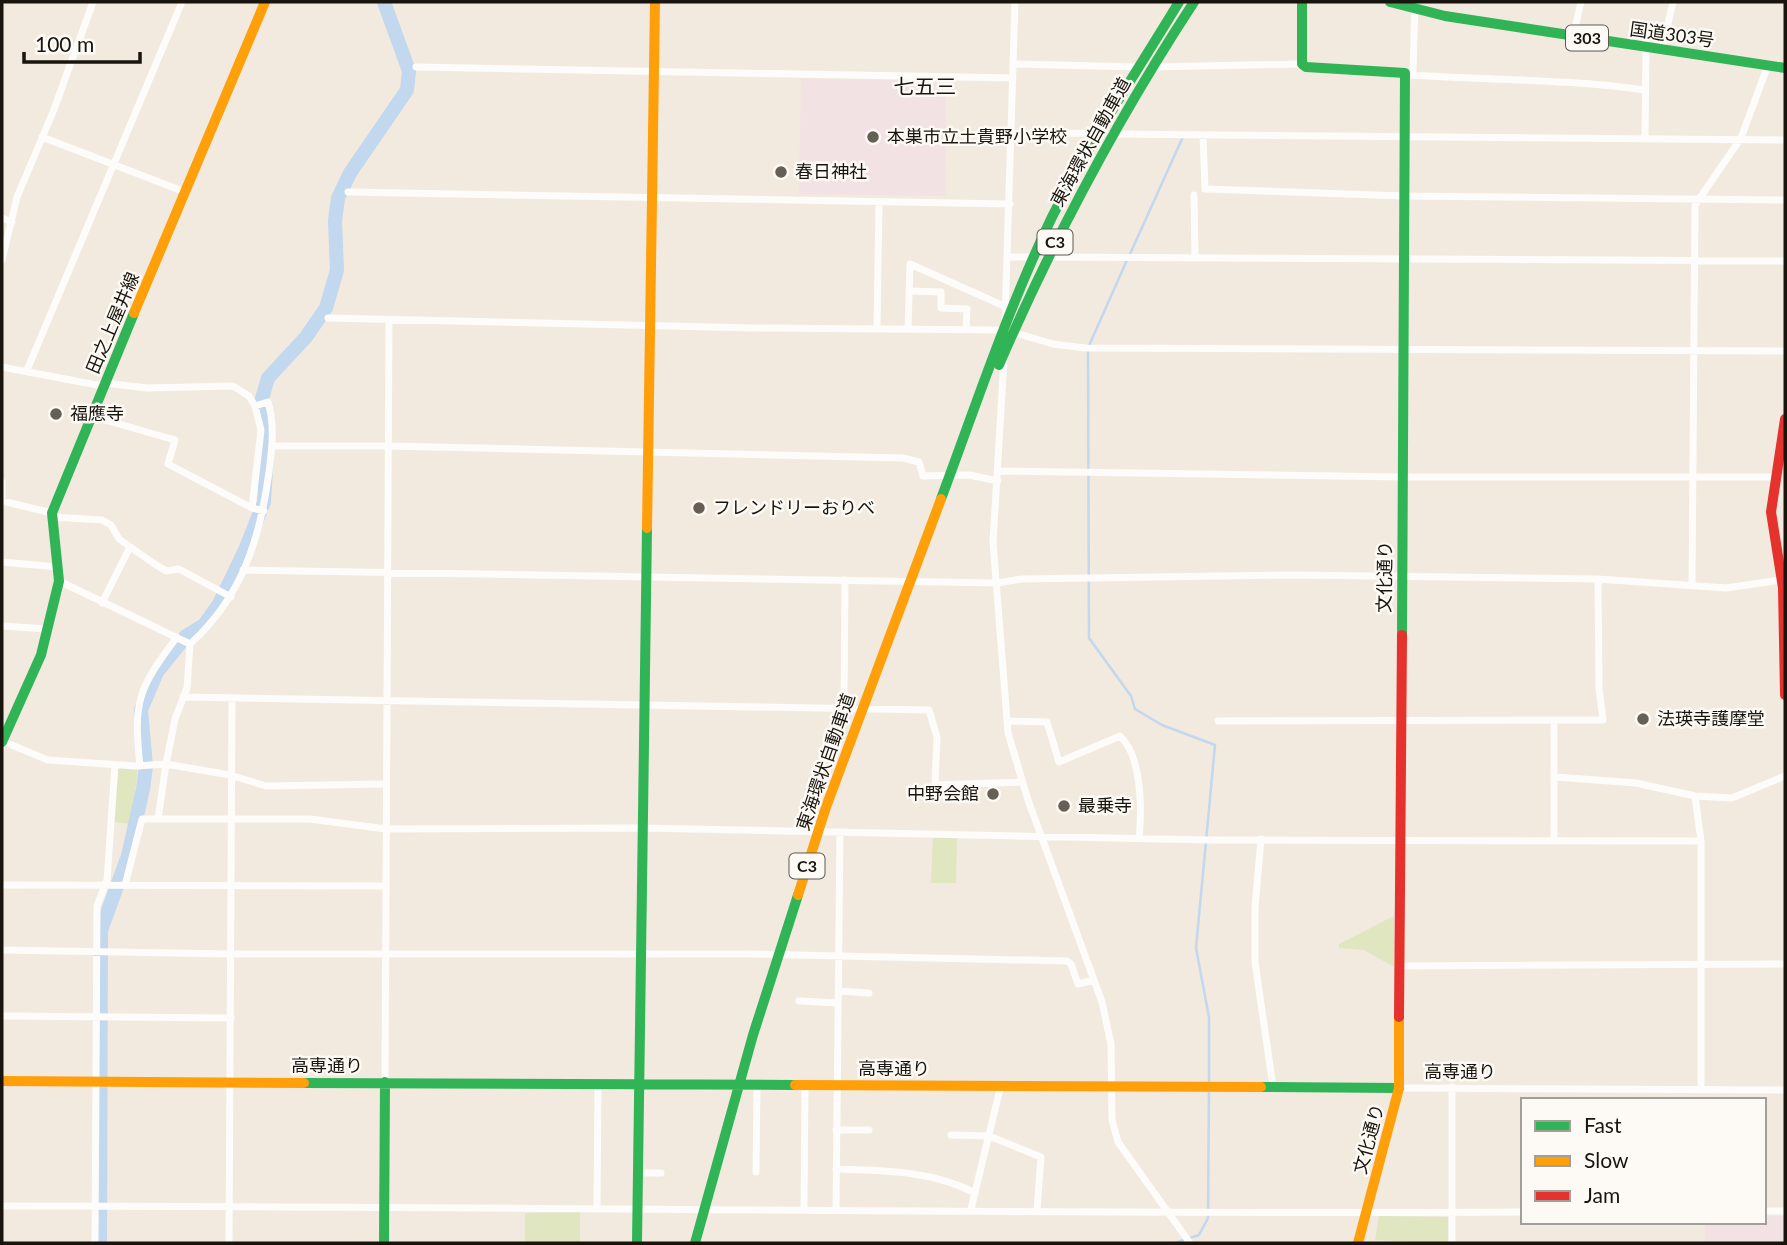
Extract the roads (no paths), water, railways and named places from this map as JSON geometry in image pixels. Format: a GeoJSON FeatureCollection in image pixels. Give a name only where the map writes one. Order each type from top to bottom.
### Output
{"type":"FeatureCollection","features":[{"type":"Feature","properties":{"kind":"main road","name":"田之上屋井線"},"geometry":{"type":"LineString","coordinates":[[2,742],[41,655],[59,580],[52,515],[265,2]]}},
{"type":"Feature","properties":{"kind":"main road"},"geometry":{"type":"LineString","coordinates":[[637,1243],[639,954],[655,2]]}},
{"type":"Feature","properties":{"kind":"main road","name":"東海環状自動車道"},"geometry":{"type":"LineString","coordinates":[[695,1243],[754,1035],[822,819],[1013,306],[1052,218],[1122,91],[1179,2]]}},
{"type":"Feature","properties":{"kind":"main road","name":"東海環状自動車道"},"geometry":{"type":"LineString","coordinates":[[942,497],[1064,224],[1128,105],[1194,2]]}},
{"type":"Feature","properties":{"kind":"main road"},"geometry":{"type":"LineString","coordinates":[[1302,2],[1302,64]]}},
{"type":"Feature","properties":{"kind":"main road","name":"国道303号"},"geometry":{"type":"LineString","coordinates":[[1390,2],[1573,36],[1785,68]]}},
{"type":"Feature","properties":{"kind":"main road","name":"文化通り"},"geometry":{"type":"LineString","coordinates":[[1302,64],[1306,67],[1405,73],[1402,135],[1399,1088],[1358,1243]]}},
{"type":"Feature","properties":{"kind":"main road"},"geometry":{"type":"LineString","coordinates":[[1785,419],[1783,458],[1771,512],[1783,585],[1785,695]]}},
{"type":"Feature","properties":{"kind":"main road","name":"高専通り"},"geometry":{"type":"LineString","coordinates":[[2,1080],[1399,1088]]}},
{"type":"Feature","properties":{"kind":"main road"},"geometry":{"type":"LineString","coordinates":[[384,1243],[385,1082]]}},
{"type":"Feature","properties":{"kind":"street"},"geometry":{"type":"LineString","coordinates":[[2,260],[17,197],[93,2]]}},
{"type":"Feature","properties":{"kind":"street"},"geometry":{"type":"LineString","coordinates":[[27,370],[182,2]]}},
{"type":"Feature","properties":{"kind":"street"},"geometry":{"type":"LineString","coordinates":[[1015,2],[1013,134],[999,471],[993,542],[1008,733],[1040,834],[1094,980],[1111,1044],[1112,1119],[1118,1142],[1190,1243]]}},
{"type":"Feature","properties":{"kind":"street"},"geometry":{"type":"LineString","coordinates":[[1573,36],[1581,2]]}},
{"type":"Feature","properties":{"kind":"street"},"geometry":{"type":"LineString","coordinates":[[1662,49],[1673,2]]}},
{"type":"Feature","properties":{"kind":"street"},"geometry":{"type":"LineString","coordinates":[[1416,6],[1413,71],[1409,75],[1523,83],[1578,81],[1645,90]]}},
{"type":"Feature","properties":{"kind":"street"},"geometry":{"type":"LineString","coordinates":[[1645,136],[1646,47]]}},
{"type":"Feature","properties":{"kind":"street"},"geometry":{"type":"LineString","coordinates":[[1014,64],[1116,67],[1302,64]]}},
{"type":"Feature","properties":{"kind":"street"},"geometry":{"type":"LineString","coordinates":[[1692,585],[1695,205],[1741,138],[1768,65]]}},
{"type":"Feature","properties":{"kind":"street"},"geometry":{"type":"LineString","coordinates":[[416,67],[1013,78]]}},
{"type":"Feature","properties":{"kind":"street"},"geometry":{"type":"LineString","coordinates":[[1013,134],[1645,136],[1785,140]]}},
{"type":"Feature","properties":{"kind":"street"},"geometry":{"type":"LineString","coordinates":[[1203,135],[1205,189],[1403,196],[1785,200]]}},
{"type":"Feature","properties":{"kind":"street"},"geometry":{"type":"LineString","coordinates":[[42,137],[185,192]]}},
{"type":"Feature","properties":{"kind":"street"},"geometry":{"type":"LineString","coordinates":[[348,192],[1010,204]]}},
{"type":"Feature","properties":{"kind":"street"},"geometry":{"type":"LineString","coordinates":[[1194,195],[1195,257]]}},
{"type":"Feature","properties":{"kind":"street"},"geometry":{"type":"LineString","coordinates":[[877,329],[879,202]]}},
{"type":"Feature","properties":{"kind":"street"},"geometry":{"type":"LineString","coordinates":[[2,218],[12,222]]}},
{"type":"Feature","properties":{"kind":"street"},"geometry":{"type":"LineString","coordinates":[[1007,257],[1785,261]]}},
{"type":"Feature","properties":{"kind":"street"},"geometry":{"type":"LineString","coordinates":[[908,329],[911,264],[1004,306]]}},
{"type":"Feature","properties":{"kind":"street"},"geometry":{"type":"LineString","coordinates":[[909,291],[941,292],[941,308],[967,309],[966,330]]}},
{"type":"Feature","properties":{"kind":"street"},"geometry":{"type":"LineString","coordinates":[[328,318],[1005,330],[1053,344],[1085,348],[1785,351]]}},
{"type":"Feature","properties":{"kind":"street"},"geometry":{"type":"LineString","coordinates":[[385,1082],[389,320]]}},
{"type":"Feature","properties":{"kind":"street"},"geometry":{"type":"LineString","coordinates":[[2,367],[96,385],[106,383],[147,388],[233,386],[259,404],[261,430],[252,508]]}},
{"type":"Feature","properties":{"kind":"street"},"geometry":{"type":"LineString","coordinates":[[158,819],[166,764],[183,697],[190,644],[211,625],[231,597],[264,511],[273,418],[268,402],[259,404]]}},
{"type":"Feature","properties":{"kind":"street"},"geometry":{"type":"LineString","coordinates":[[91,416],[175,440],[168,464],[252,508],[264,511]]}},
{"type":"Feature","properties":{"kind":"street"},"geometry":{"type":"LineString","coordinates":[[272,446],[388,446],[903,458],[919,463],[923,476],[969,475],[998,481]]}},
{"type":"Feature","properties":{"kind":"street"},"geometry":{"type":"LineString","coordinates":[[999,471],[1402,477],[1777,477]]}},
{"type":"Feature","properties":{"kind":"street"},"geometry":{"type":"LineString","coordinates":[[2,482],[2,501],[52,515],[102,520],[111,525],[119,539],[166,571],[179,569],[231,597]]}},
{"type":"Feature","properties":{"kind":"street"},"geometry":{"type":"LineString","coordinates":[[102,603],[130,547]]}},
{"type":"Feature","properties":{"kind":"street"},"geometry":{"type":"LineString","coordinates":[[2,562],[58,567]]}},
{"type":"Feature","properties":{"kind":"street"},"geometry":{"type":"LineString","coordinates":[[243,570],[998,583],[1021,579],[1227,576],[1598,579],[1726,588],[1783,585]]}},
{"type":"Feature","properties":{"kind":"street"},"geometry":{"type":"LineString","coordinates":[[1218,721],[1603,720],[1599,688],[1598,579]]}},
{"type":"Feature","properties":{"kind":"street"},"geometry":{"type":"LineString","coordinates":[[59,580],[190,644]]}},
{"type":"Feature","properties":{"kind":"street"},"geometry":{"type":"LineString","coordinates":[[844,707],[845,580]]}},
{"type":"Feature","properties":{"kind":"street"},"geometry":{"type":"LineString","coordinates":[[2,626],[47,629]]}},
{"type":"Feature","properties":{"kind":"street"},"geometry":{"type":"LineString","coordinates":[[141,766],[136,707],[146,678],[177,637]]}},
{"type":"Feature","properties":{"kind":"street"},"geometry":{"type":"LineString","coordinates":[[183,697],[929,710],[937,737],[935,785],[1022,782]]}},
{"type":"Feature","properties":{"kind":"street"},"geometry":{"type":"LineString","coordinates":[[229,1243],[232,699]]}},
{"type":"Feature","properties":{"kind":"street"},"geometry":{"type":"LineString","coordinates":[[1008,720],[1047,722],[1059,762],[1120,736],[1129,744],[1142,808],[1139,838]]}},
{"type":"Feature","properties":{"kind":"street"},"geometry":{"type":"LineString","coordinates":[[1554,721],[1554,840]]}},
{"type":"Feature","properties":{"kind":"street"},"geometry":{"type":"LineString","coordinates":[[2,742],[48,760],[141,766],[166,764],[232,775],[266,786],[386,784]]}},
{"type":"Feature","properties":{"kind":"street"},"geometry":{"type":"LineString","coordinates":[[95,1243],[99,1081],[95,953],[97,906],[104,886],[115,765]]}},
{"type":"Feature","properties":{"kind":"street"},"geometry":{"type":"LineString","coordinates":[[1556,777],[1636,783],[1695,796],[1732,798],[1785,776]]}},
{"type":"Feature","properties":{"kind":"street"},"geometry":{"type":"LineString","coordinates":[[1695,796],[1701,841],[1702,1089]]}},
{"type":"Feature","properties":{"kind":"street"},"geometry":{"type":"LineString","coordinates":[[125,885],[142,819],[310,819],[386,830],[641,828],[1399,842],[1701,841]]}},
{"type":"Feature","properties":{"kind":"street"},"geometry":{"type":"LineString","coordinates":[[836,1210],[840,832]]}},
{"type":"Feature","properties":{"kind":"street"},"geometry":{"type":"LineString","coordinates":[[1261,839],[1255,907],[1255,962],[1273,1087]]}},
{"type":"Feature","properties":{"kind":"street"},"geometry":{"type":"LineString","coordinates":[[2,885],[386,886]]}},
{"type":"Feature","properties":{"kind":"street"},"geometry":{"type":"LineString","coordinates":[[2,950],[231,954],[838,956],[1067,961],[1078,985],[1094,980]]}},
{"type":"Feature","properties":{"kind":"street"},"geometry":{"type":"LineString","coordinates":[[1398,966],[1785,964]]}},
{"type":"Feature","properties":{"kind":"street"},"geometry":{"type":"LineString","coordinates":[[838,991],[869,993]]}},
{"type":"Feature","properties":{"kind":"street"},"geometry":{"type":"LineString","coordinates":[[799,1002],[837,1003]]}},
{"type":"Feature","properties":{"kind":"street"},"geometry":{"type":"LineString","coordinates":[[2,1016],[231,1018]]}},
{"type":"Feature","properties":{"kind":"street"},"geometry":{"type":"LineString","coordinates":[[597,1209],[598,1083]]}},
{"type":"Feature","properties":{"kind":"street"},"geometry":{"type":"LineString","coordinates":[[756,1172],[757,1084]]}},
{"type":"Feature","properties":{"kind":"street"},"geometry":{"type":"LineString","coordinates":[[804,1210],[805,1084]]}},
{"type":"Feature","properties":{"kind":"street"},"geometry":{"type":"LineString","coordinates":[[971,1209],[1001,1085]]}},
{"type":"Feature","properties":{"kind":"street"},"geometry":{"type":"LineString","coordinates":[[1452,1087],[1452,1243]]}},
{"type":"Feature","properties":{"kind":"street","name":"高専通り"},"geometry":{"type":"LineString","coordinates":[[1399,1088],[1785,1090]]}},
{"type":"Feature","properties":{"kind":"street"},"geometry":{"type":"LineString","coordinates":[[836,1130],[870,1130]]}},
{"type":"Feature","properties":{"kind":"street"},"geometry":{"type":"LineString","coordinates":[[951,1135],[989,1136],[1041,1157],[1037,1210]]}},
{"type":"Feature","properties":{"kind":"street"},"geometry":{"type":"LineString","coordinates":[[836,1169],[901,1172],[962,1186],[975,1193]]}},
{"type":"Feature","properties":{"kind":"street"},"geometry":{"type":"LineString","coordinates":[[637,1173],[661,1173]]}},
{"type":"Feature","properties":{"kind":"street"},"geometry":{"type":"LineString","coordinates":[[2,1206],[971,1209],[1167,1213],[1521,1212]]}},
{"type":"Feature","properties":{"kind":"street"},"geometry":{"type":"LineString","coordinates":[[1766,1212],[1785,1211]]}},
{"type":"Feature","properties":{"kind":"waterway"},"geometry":{"type":"LineString","coordinates":[[100,1243],[101,930],[128,856],[143,789],[146,766],[141,710],[157,672],[186,636],[204,625],[219,604],[245,550],[264,502],[268,437],[261,402],[268,378],[306,337],[326,308],[337,270],[335,221],[338,198],[350,173],[407,90],[409,71],[384,2]]}},
{"type":"Feature","properties":{"kind":"waterway"},"geometry":{"type":"LineString","coordinates":[[1130,254],[1182,139]]}},
{"type":"Feature","properties":{"kind":"waterway"},"geometry":{"type":"LineString","coordinates":[[1127,260],[1088,348],[1089,638],[1131,696],[1135,709],[1162,725],[1215,745],[1196,948],[1209,1017],[1209,1083]]}},
{"type":"Feature","properties":{"kind":"waterway"},"geometry":{"type":"LineString","coordinates":[[1175,1243],[1199,1235],[1208,1218],[1209,1089]]}},
{"type":"Feature","properties":{"kind":"place","name":"本巣市立土貴野小学校"},"geometry":{"type":"Point","coordinates":[873,137]}},
{"type":"Feature","properties":{"kind":"place","name":"春日神社"},"geometry":{"type":"Point","coordinates":[781,172]}},
{"type":"Feature","properties":{"kind":"place","name":"福應寺"},"geometry":{"type":"Point","coordinates":[56,414]}},
{"type":"Feature","properties":{"kind":"place","name":"フレンドリーおりべ"},"geometry":{"type":"Point","coordinates":[699,508]}},
{"type":"Feature","properties":{"kind":"place","name":"法瑛寺護摩堂"},"geometry":{"type":"Point","coordinates":[1643,719]}},
{"type":"Feature","properties":{"kind":"place","name":"中野会館"},"geometry":{"type":"Point","coordinates":[993,794]}},
{"type":"Feature","properties":{"kind":"place","name":"最乗寺"},"geometry":{"type":"Point","coordinates":[1064,806]}},
{"type":"Feature","properties":{"kind":"district","name":"七五三"},"geometry":{"type":"Point","coordinates":[925,87]}}]}
